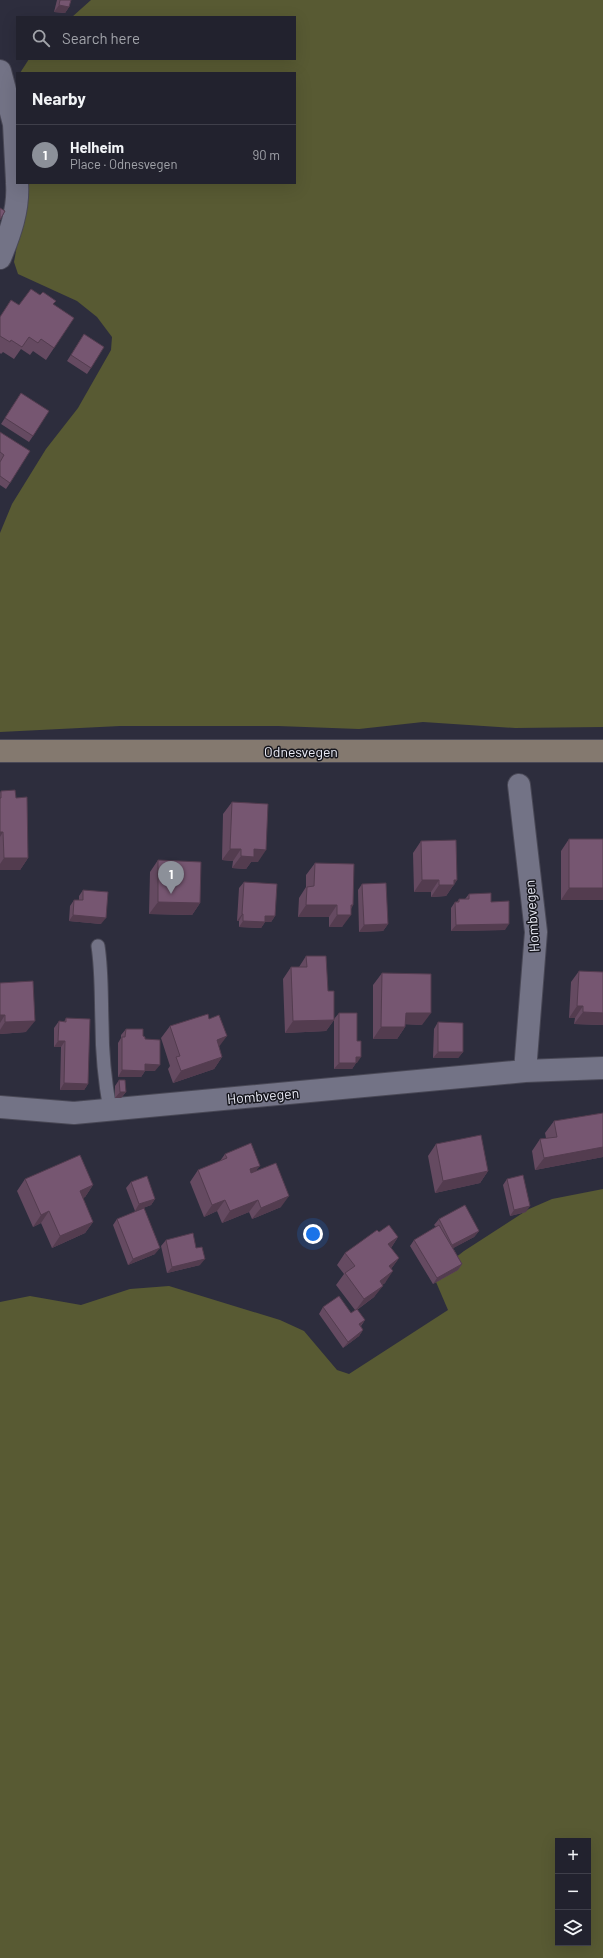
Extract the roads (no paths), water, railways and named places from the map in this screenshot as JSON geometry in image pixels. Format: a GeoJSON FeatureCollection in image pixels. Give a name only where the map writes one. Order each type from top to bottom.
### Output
{"type":"FeatureCollection","features":[{"type":"Feature","properties":{"kind":"main road","name":"Odnesvegen"},"geometry":{"type":"LineString","coordinates":[[0,751],[603,751]]}},
{"type":"Feature","properties":{"kind":"street"},"geometry":{"type":"LineString","coordinates":[[0,71],[14,124],[16,163]]}},
{"type":"Feature","properties":{"kind":"street"},"geometry":{"type":"LineString","coordinates":[[0,258],[10,233],[18,194],[17,184]]}},
{"type":"Feature","properties":{"kind":"street","name":"Hombvegen"},"geometry":{"type":"LineString","coordinates":[[519,785],[536,932],[525,1072]]}},
{"type":"Feature","properties":{"kind":"street","name":"Hombvegen"},"geometry":{"type":"LineString","coordinates":[[0,1107],[74,1113],[525,1072],[603,1068]]}},
{"type":"Feature","properties":{"kind":"lane"},"geometry":{"type":"LineString","coordinates":[[98,946],[101,963],[105,1079],[110,1110]]}},
{"type":"Feature","properties":{"kind":"place","name":"Helheim"},"geometry":{"type":"Point","coordinates":[171,894]}}]}
